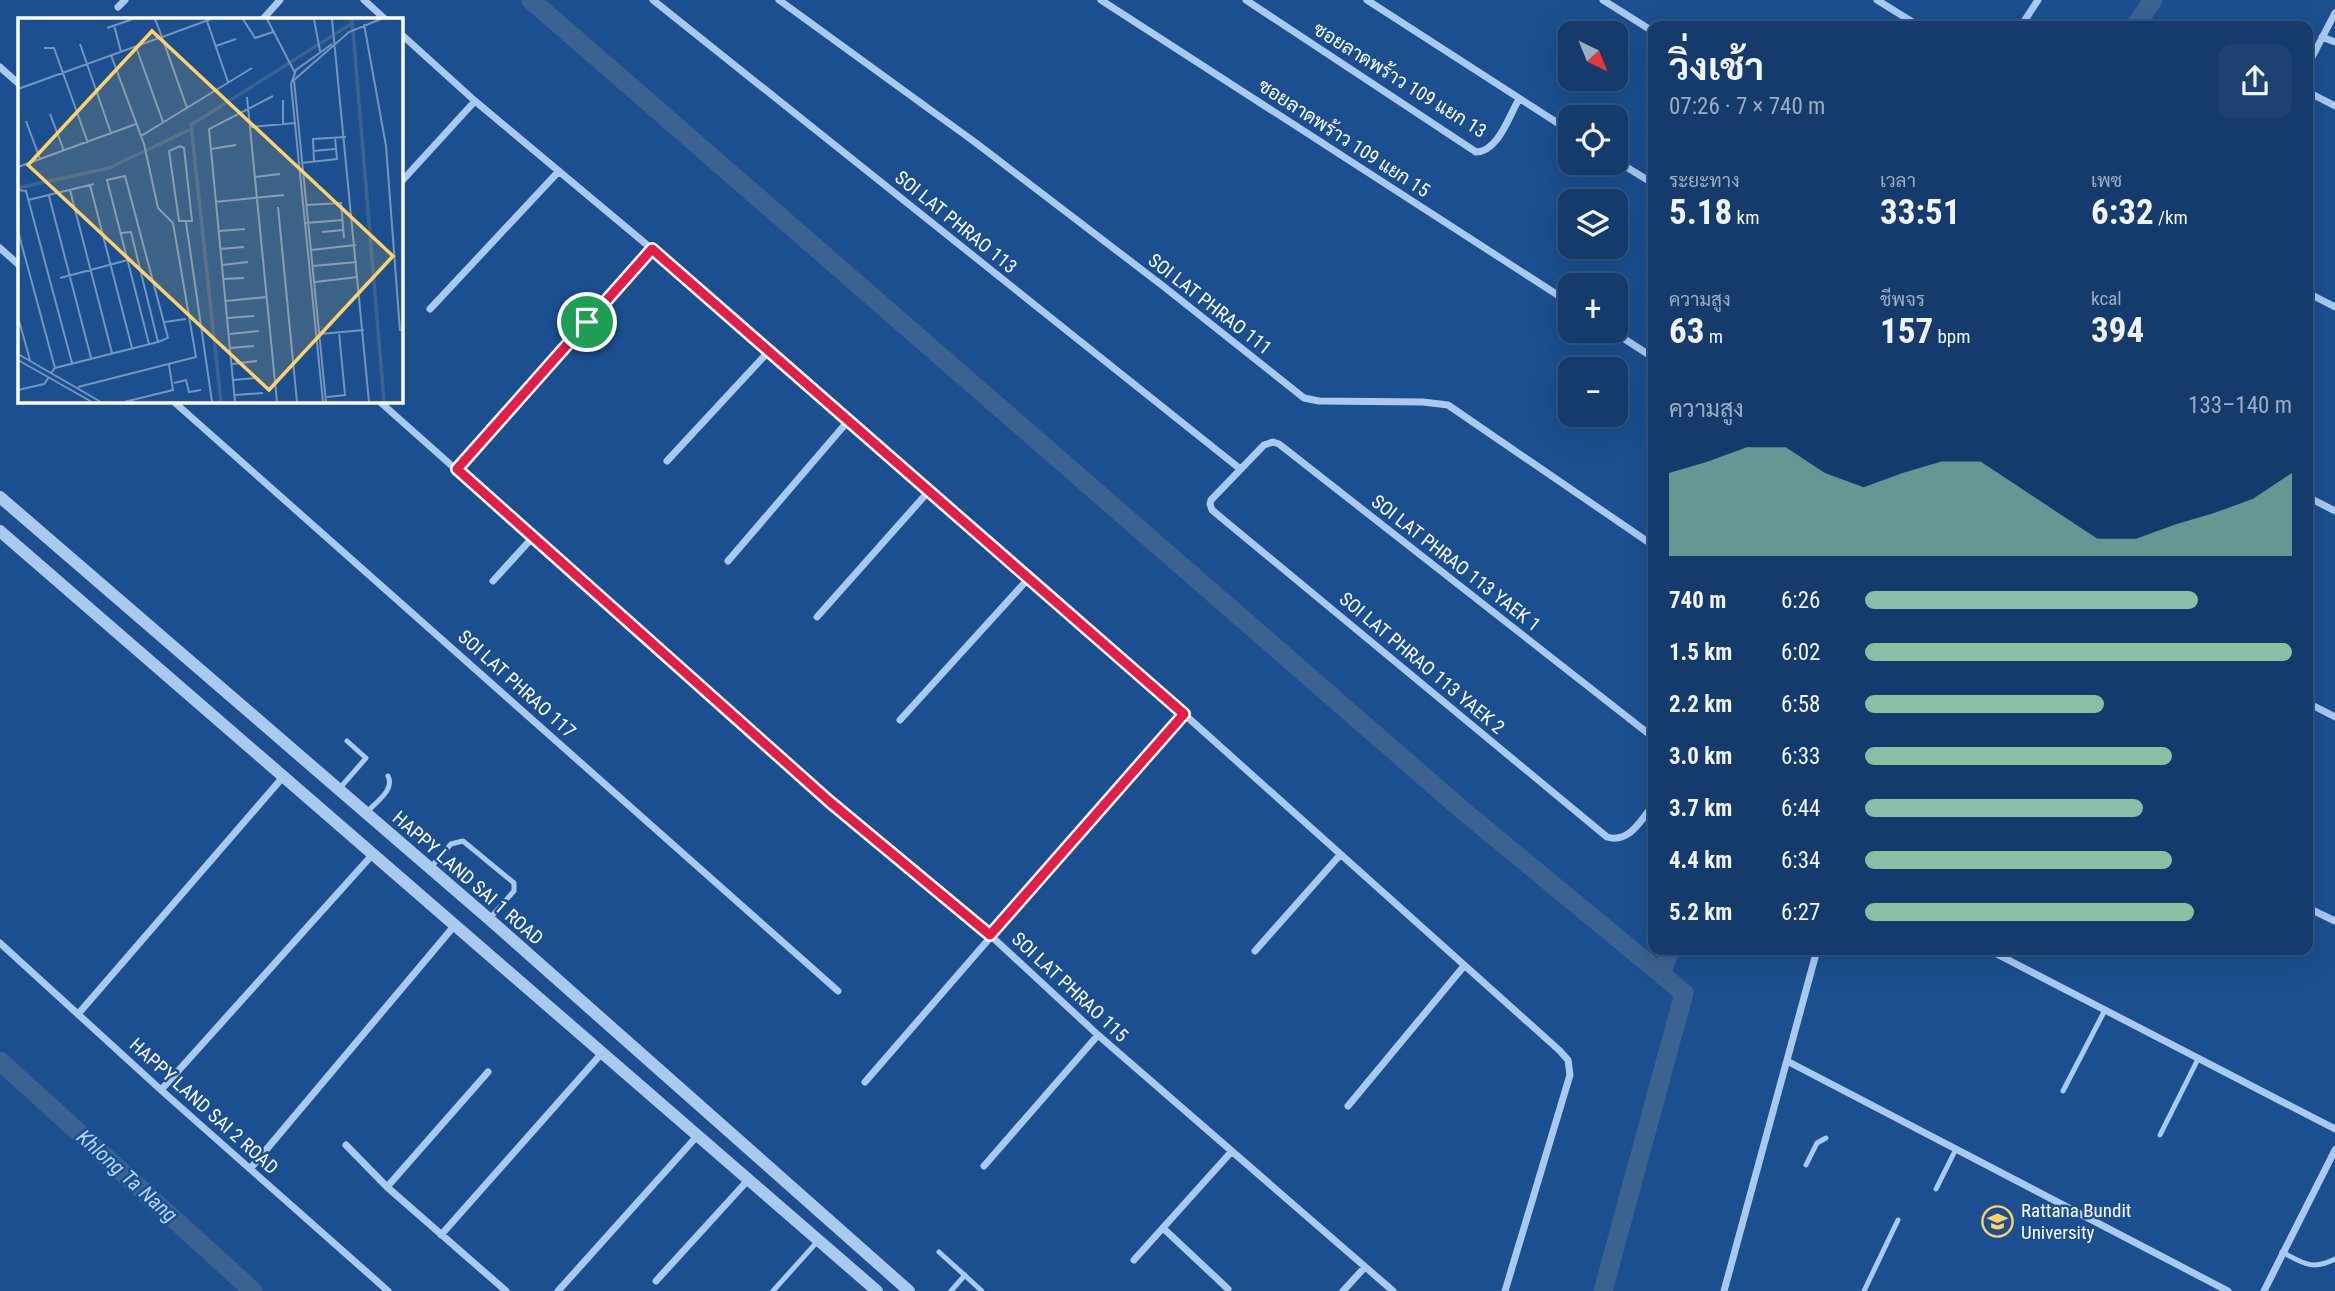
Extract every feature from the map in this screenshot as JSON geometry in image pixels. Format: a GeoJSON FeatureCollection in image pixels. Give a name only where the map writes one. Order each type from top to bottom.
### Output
{"type":"FeatureCollection","features":[{"type":"Feature","properties":{"kind":"street"},"geometry":{"type":"LineString","coordinates":[[118,7],[125,0]]}},
{"type":"Feature","properties":{"kind":"street"},"geometry":{"type":"LineString","coordinates":[[263,18],[280,0]]}},
{"type":"Feature","properties":{"kind":"street"},"geometry":{"type":"LineString","coordinates":[[364,0],[384,18]]}},
{"type":"Feature","properties":{"kind":"street","name":"SOI LAT PHRAO 113"},"geometry":{"type":"LineString","coordinates":[[653,0],[1239,468]]}},
{"type":"Feature","properties":{"kind":"street","name":"SOI LAT PHRAO 111"},"geometry":{"type":"LineString","coordinates":[[779,0],[975,142],[1304,398],[1319,401],[1423,402],[1448,405],[1648,542]]}},
{"type":"Feature","properties":{"kind":"street","name":"ซอยลาดพร้าว 109 แยก 15"},"geometry":{"type":"LineString","coordinates":[[1101,0],[1558,295]]}},
{"type":"Feature","properties":{"kind":"street","name":"ซอยลาดพร้าว 109 แยก 13"},"geometry":{"type":"LineString","coordinates":[[1246,0],[1476,152],[1485,152],[1492,146],[1519,99]]}},
{"type":"Feature","properties":{"kind":"street"},"geometry":{"type":"LineString","coordinates":[[1367,0],[1558,123]]}},
{"type":"Feature","properties":{"kind":"street"},"geometry":{"type":"LineString","coordinates":[[1603,0],[1648,28]]}},
{"type":"Feature","properties":{"kind":"street"},"geometry":{"type":"LineString","coordinates":[[1877,0],[1911,21]]}},
{"type":"Feature","properties":{"kind":"street"},"geometry":{"type":"LineString","coordinates":[[2024,21],[2038,0]]}},
{"type":"Feature","properties":{"kind":"street"},"geometry":{"type":"LineString","coordinates":[[2313,55],[2335,13]]}},
{"type":"Feature","properties":{"kind":"street"},"geometry":{"type":"LineString","coordinates":[[402,35],[475,101],[652,249],[1184,714],[1568,1060],[1570,1075],[1505,1291]]}},
{"type":"Feature","properties":{"kind":"street"},"geometry":{"type":"LineString","coordinates":[[2322,37],[2335,43]]}},
{"type":"Feature","properties":{"kind":"street"},"geometry":{"type":"LineString","coordinates":[[0,67],[18,83]]}},
{"type":"Feature","properties":{"kind":"street"},"geometry":{"type":"LineString","coordinates":[[2313,95],[2335,106]]}},
{"type":"Feature","properties":{"kind":"street"},"geometry":{"type":"LineString","coordinates":[[402,181],[475,101]]}},
{"type":"Feature","properties":{"kind":"street"},"geometry":{"type":"LineString","coordinates":[[1628,168],[1648,180]]}},
{"type":"Feature","properties":{"kind":"street"},"geometry":{"type":"LineString","coordinates":[[429,309],[559,171]]}},
{"type":"Feature","properties":{"kind":"street"},"geometry":{"type":"LineString","coordinates":[[0,248],[18,264]]}},
{"type":"Feature","properties":{"kind":"street"},"geometry":{"type":"LineString","coordinates":[[457,469],[652,249]]}},
{"type":"Feature","properties":{"kind":"street"},"geometry":{"type":"LineString","coordinates":[[2313,296],[2335,307]]}},
{"type":"Feature","properties":{"kind":"street"},"geometry":{"type":"LineString","coordinates":[[1628,341],[1648,354]]}},
{"type":"Feature","properties":{"kind":"street"},"geometry":{"type":"LineString","coordinates":[[667,461],[769,351]]}},
{"type":"Feature","properties":{"kind":"street","name":"SOI LAT PHRAO 117"},"geometry":{"type":"LineString","coordinates":[[174,402],[838,991]]}},
{"type":"Feature","properties":{"kind":"street","name":"SOI LAT PHRAO 115"},"geometry":{"type":"LineString","coordinates":[[380,402],[830,802],[990,935],[1098,1035],[1393,1291]]}},
{"type":"Feature","properties":{"kind":"street"},"geometry":{"type":"LineString","coordinates":[[728,561],[848,421]]}},
{"type":"Feature","properties":{"kind":"street","name":"SOI LAT PHRAO 113 YAEK 1"},"geometry":{"type":"LineString","coordinates":[[1239,468],[1264,445],[1273,442],[1279,444],[1648,732]]}},
{"type":"Feature","properties":{"kind":"street","name":"SOI LAT PHRAO 113 YAEK 2"},"geometry":{"type":"LineString","coordinates":[[1239,468],[1211,500],[1212,510],[1607,837],[1620,839],[1633,830],[1648,811]]}},
{"type":"Feature","properties":{"kind":"street"},"geometry":{"type":"LineString","coordinates":[[817,617],[928,492]]}},
{"type":"Feature","properties":{"kind":"street","name":"HAPPY LAND SAI 1 ROAD"},"geometry":{"type":"LineString","coordinates":[[0,497],[365,815],[489,919],[909,1291]]}},
{"type":"Feature","properties":{"kind":"street"},"geometry":{"type":"LineString","coordinates":[[2313,500],[2335,511]]}},
{"type":"Feature","properties":{"kind":"street"},"geometry":{"type":"LineString","coordinates":[[21,516],[2,536],[877,1291]]}},
{"type":"Feature","properties":{"kind":"street"},"geometry":{"type":"LineString","coordinates":[[493,581],[533,537]]}},
{"type":"Feature","properties":{"kind":"street"},"geometry":{"type":"LineString","coordinates":[[900,719],[1028,579]]}},
{"type":"Feature","properties":{"kind":"street"},"geometry":{"type":"LineString","coordinates":[[2313,706],[2335,717]]}},
{"type":"Feature","properties":{"kind":"street"},"geometry":{"type":"LineString","coordinates":[[865,1082],[1184,714]]}},
{"type":"Feature","properties":{"kind":"street"},"geometry":{"type":"LineString","coordinates":[[79,1013],[283,777]]}},
{"type":"Feature","properties":{"kind":"street"},"geometry":{"type":"LineString","coordinates":[[161,1090],[373,854]]}},
{"type":"Feature","properties":{"kind":"street"},"geometry":{"type":"LineString","coordinates":[[1255,951],[1340,855]]}},
{"type":"Feature","properties":{"kind":"street"},"geometry":{"type":"LineString","coordinates":[[2313,910],[2335,921]]}},
{"type":"Feature","properties":{"kind":"street"},"geometry":{"type":"LineString","coordinates":[[250,1169],[456,925]]}},
{"type":"Feature","properties":{"kind":"street","name":"HAPPY LAND SAI 2 ROAD"},"geometry":{"type":"LineString","coordinates":[[0,943],[388,1291]]}},
{"type":"Feature","properties":{"kind":"street"},"geometry":{"type":"LineString","coordinates":[[1724,1291],[1816,955]]}},
{"type":"Feature","properties":{"kind":"street"},"geometry":{"type":"LineString","coordinates":[[1999,955],[2335,1129]]}},
{"type":"Feature","properties":{"kind":"street"},"geometry":{"type":"LineString","coordinates":[[1348,1106],[1464,966]]}},
{"type":"Feature","properties":{"kind":"street"},"geometry":{"type":"LineString","coordinates":[[441,1235],[618,1034]]}},
{"type":"Feature","properties":{"kind":"street"},"geometry":{"type":"LineString","coordinates":[[984,1166],[1098,1035]]}},
{"type":"Feature","properties":{"kind":"street"},"geometry":{"type":"LineString","coordinates":[[1787,1061],[2228,1291]]}},
{"type":"Feature","properties":{"kind":"street"},"geometry":{"type":"LineString","coordinates":[[387,1187],[488,1072]]}},
{"type":"Feature","properties":{"kind":"street"},"geometry":{"type":"LineString","coordinates":[[558,1291],[698,1135]]}},
{"type":"Feature","properties":{"kind":"street"},"geometry":{"type":"LineString","coordinates":[[346,1145],[387,1187],[506,1291]]}},
{"type":"Feature","properties":{"kind":"street"},"geometry":{"type":"LineString","coordinates":[[2264,1291],[2335,1150]]}},
{"type":"Feature","properties":{"kind":"street"},"geometry":{"type":"LineString","coordinates":[[1134,1260],[1232,1151]]}},
{"type":"Feature","properties":{"kind":"street"},"geometry":{"type":"LineString","coordinates":[[656,1282],[749,1179]]}},
{"type":"Feature","properties":{"kind":"street"},"geometry":{"type":"LineString","coordinates":[[1163,1228],[1228,1289]]}},
{"type":"Feature","properties":{"kind":"street"},"geometry":{"type":"LineString","coordinates":[[1343,1291],[1365,1267]]}},
{"type":"Feature","properties":{"kind":"lane"},"geometry":{"type":"LineString","coordinates":[[338,790],[366,758],[347,741]]}},
{"type":"Feature","properties":{"kind":"lane"},"geometry":{"type":"LineString","coordinates":[[365,815],[389,788],[391,782],[388,776]]}},
{"type":"Feature","properties":{"kind":"lane"},"geometry":{"type":"LineString","coordinates":[[429,870],[451,844],[463,841],[514,883],[514,891],[489,919]]}},
{"type":"Feature","properties":{"kind":"lane"},"geometry":{"type":"LineString","coordinates":[[2063,1091],[2105,1010]]}},
{"type":"Feature","properties":{"kind":"lane"},"geometry":{"type":"LineString","coordinates":[[2160,1135],[2199,1059]]}},
{"type":"Feature","properties":{"kind":"lane"},"geometry":{"type":"LineString","coordinates":[[1806,1165],[1817,1143],[1826,1138]]}},
{"type":"Feature","properties":{"kind":"lane"},"geometry":{"type":"LineString","coordinates":[[1936,1189],[1956,1149]]}},
{"type":"Feature","properties":{"kind":"lane"},"geometry":{"type":"LineString","coordinates":[[1864,1291],[1898,1220]]}},
{"type":"Feature","properties":{"kind":"lane"},"geometry":{"type":"LineString","coordinates":[[773,1291],[820,1240]]}},
{"type":"Feature","properties":{"kind":"lane"},"geometry":{"type":"LineString","coordinates":[[939,1252],[982,1291]]}},
{"type":"Feature","properties":{"kind":"lane"},"geometry":{"type":"LineString","coordinates":[[2282,1252],[2307,1265],[2323,1265],[2335,1259]]}},
{"type":"Feature","properties":{"kind":"lane"},"geometry":{"type":"LineString","coordinates":[[951,1291],[965,1275]]}},
{"type":"Feature","properties":{"kind":"waterway"},"geometry":{"type":"LineString","coordinates":[[531,0],[1461,809],[1684,993],[1603,1291]]}},
{"type":"Feature","properties":{"kind":"waterway"},"geometry":{"type":"LineString","coordinates":[[2138,21],[2153,0]]}},
{"type":"Feature","properties":{"kind":"waterway"},"geometry":{"type":"LineString","coordinates":[[1662,973],[1668,955]]}},
{"type":"Feature","properties":{"kind":"waterway","name":"Khlong Ta Nang"},"geometry":{"type":"LineString","coordinates":[[0,1061],[253,1291]]}},
{"type":"Feature","properties":{"kind":"place","name":"Rattana Bundit University"},"geometry":{"type":"Point","coordinates":[1998,1221]}},
{"type":"Feature","properties":{"kind":"route"},"geometry":{"type":"LineString","coordinates":[[652,249],[1184,714],[990,935],[830,802],[457,469],[587,322],[652,249]]}}]}
